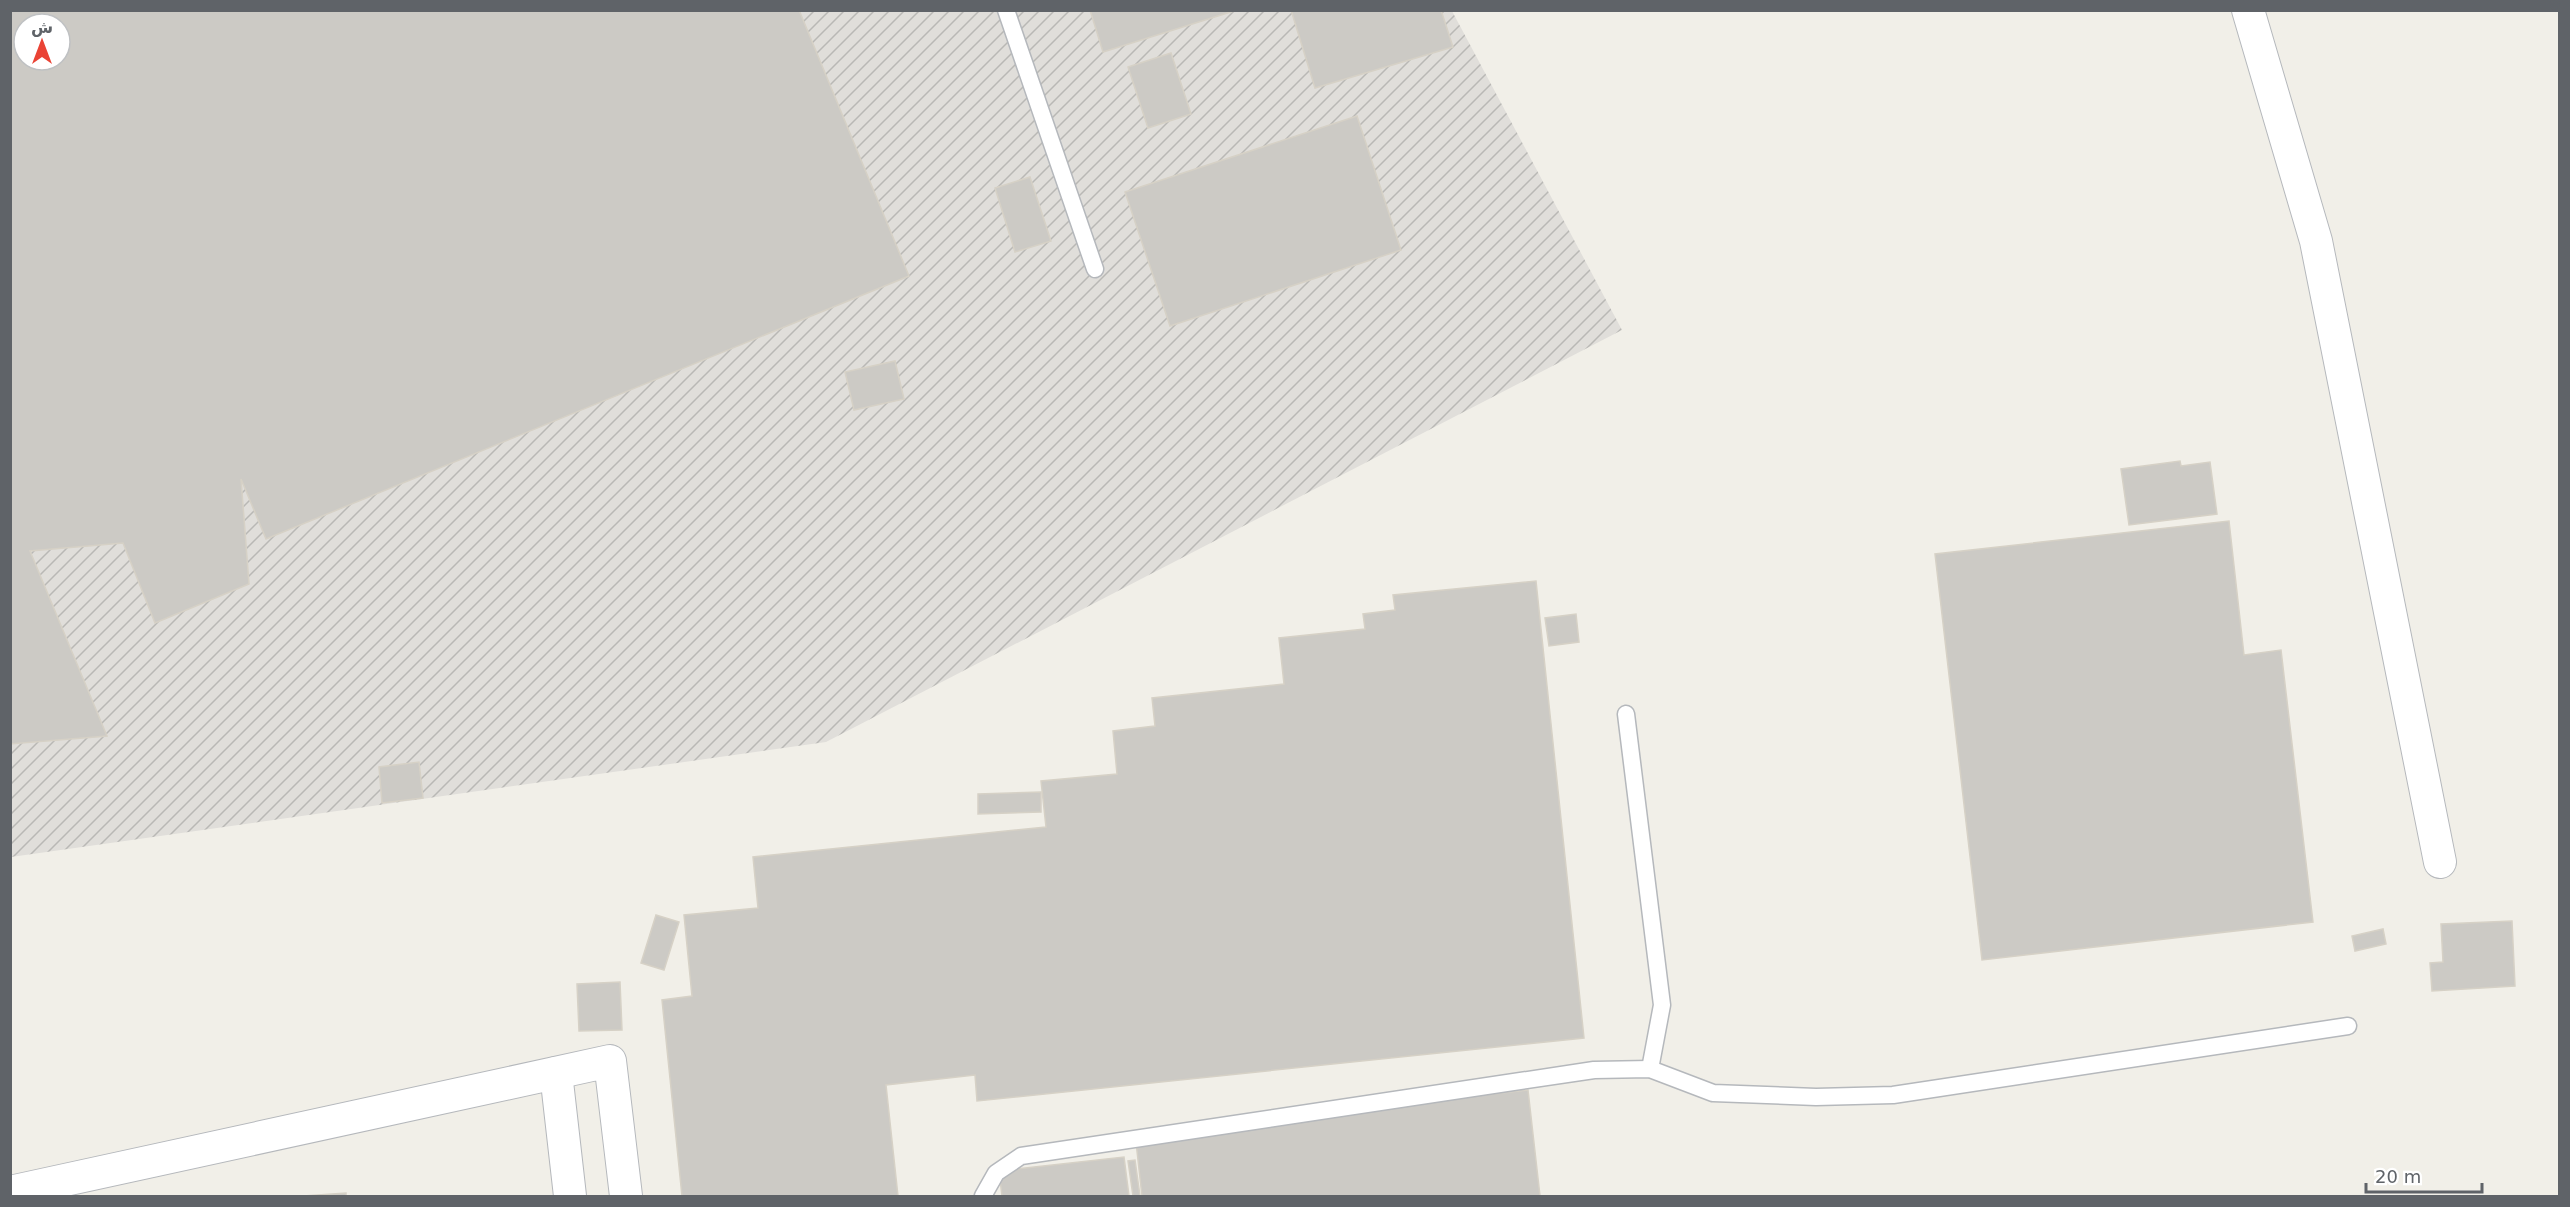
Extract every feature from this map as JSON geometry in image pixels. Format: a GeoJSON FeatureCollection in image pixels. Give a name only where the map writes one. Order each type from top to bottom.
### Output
{"type":"FeatureCollection","features":[{"type":"Feature","properties":{"kind":"street"},"geometry":{"type":"LineString","coordinates":[[2248,10],[2316,241],[2440,862]]}},
{"type":"Feature","properties":{"kind":"street"},"geometry":{"type":"LineString","coordinates":[[10,1192],[610,1061],[626,1197]]}},
{"type":"Feature","properties":{"kind":"street"},"geometry":{"type":"LineString","coordinates":[[556,1073],[570,1197]]}},
{"type":"Feature","properties":{"kind":"lane"},"geometry":{"type":"LineString","coordinates":[[1006,10],[1095,269]]}},
{"type":"Feature","properties":{"kind":"lane"},"geometry":{"type":"LineString","coordinates":[[1626,714],[1662,1005],[1650,1069]]}},
{"type":"Feature","properties":{"kind":"lane"},"geometry":{"type":"LineString","coordinates":[[983,1197],[996,1173],[1022,1156],[1594,1070],[1650,1069],[1713,1093],[1816,1097],[1893,1095],[2348,1026]]}},
{"type":"Feature","properties":{"kind":"shaded area"},"geometry":{"type":"Polygon","coordinates":[[[10,11],[1452,11],[1622,330],[826,742],[11,857],[10,11]]]}},
{"type":"Feature","properties":{"kind":"building"},"geometry":{"type":"Polygon","coordinates":[[[10,10],[799,10],[909,276],[266,539],[241,479],[249,584],[155,623],[123,543],[30,551],[107,736],[10,744],[10,10]]]}},
{"type":"Feature","properties":{"kind":"building"},"geometry":{"type":"Polygon","coordinates":[[[1090,10],[1237,10],[1103,52],[1090,10]]]}},
{"type":"Feature","properties":{"kind":"building"},"geometry":{"type":"Polygon","coordinates":[[[1291,10],[1441,10],[1453,47],[1315,88],[1291,10]]]}},
{"type":"Feature","properties":{"kind":"building"},"geometry":{"type":"Polygon","coordinates":[[[1171,53],[1191,114],[1148,128],[1128,67],[1171,53]]]}},
{"type":"Feature","properties":{"kind":"building"},"geometry":{"type":"Polygon","coordinates":[[[1357,116],[1401,250],[1170,326],[1125,192],[1357,116]]]}},
{"type":"Feature","properties":{"kind":"building"},"geometry":{"type":"Polygon","coordinates":[[[1030,177],[1051,241],[1015,252],[995,188],[1030,177]]]}},
{"type":"Feature","properties":{"kind":"building"},"geometry":{"type":"Polygon","coordinates":[[[895,361],[904,399],[854,410],[845,372],[895,361]]]}},
{"type":"Feature","properties":{"kind":"building"},"geometry":{"type":"Polygon","coordinates":[[[2180,461],[2181,466],[2210,462],[2217,514],[2129,525],[2121,469],[2180,461]]]}},
{"type":"Feature","properties":{"kind":"building"},"geometry":{"type":"Polygon","coordinates":[[[2229,521],[2244,655],[2281,650],[2313,922],[1982,960],[1935,554],[2229,521]]]}},
{"type":"Feature","properties":{"kind":"building"},"geometry":{"type":"Polygon","coordinates":[[[1536,581],[1584,1038],[977,1101],[975,1075],[886,1085],[898,1196],[682,1196],[662,1000],[692,996],[684,915],[758,908],[753,857],[1046,827],[1041,781],[1117,774],[1113,731],[1155,726],[1152,698],[1284,684],[1279,638],[1365,629],[1363,614],[1395,610],[1393,595],[1536,581]]]}},
{"type":"Feature","properties":{"kind":"building"},"geometry":{"type":"Polygon","coordinates":[[[1576,614],[1579,642],[1549,646],[1545,618],[1576,614]]]}},
{"type":"Feature","properties":{"kind":"building"},"geometry":{"type":"Polygon","coordinates":[[[419,762],[423,798],[382,803],[379,767],[419,762]]]}},
{"type":"Feature","properties":{"kind":"building"},"geometry":{"type":"Polygon","coordinates":[[[1041,792],[1041,812],[978,814],[978,794],[1041,792]]]}},
{"type":"Feature","properties":{"kind":"building"},"geometry":{"type":"Polygon","coordinates":[[[656,915],[679,922],[664,970],[641,963],[656,915]]]}},
{"type":"Feature","properties":{"kind":"building"},"geometry":{"type":"Polygon","coordinates":[[[2512,921],[2515,986],[2432,991],[2430,963],[2443,962],[2441,924],[2512,921]]]}},
{"type":"Feature","properties":{"kind":"building"},"geometry":{"type":"Polygon","coordinates":[[[2383,929],[2386,944],[2355,951],[2352,936],[2383,929]]]}},
{"type":"Feature","properties":{"kind":"building"},"geometry":{"type":"Polygon","coordinates":[[[620,982],[622,1030],[579,1031],[577,984],[620,982]]]}},
{"type":"Feature","properties":{"kind":"building"},"geometry":{"type":"Polygon","coordinates":[[[1528,1090],[1540,1196],[1142,1196],[1135,1133],[1528,1090]]]}},
{"type":"Feature","properties":{"kind":"building"},"geometry":{"type":"Polygon","coordinates":[[[1124,1157],[1129,1196],[1002,1196],[999,1171],[1124,1157]]]}},
{"type":"Feature","properties":{"kind":"building"},"geometry":{"type":"Polygon","coordinates":[[[1135,1160],[1140,1196],[1133,1196],[1128,1161],[1135,1160]]]}},
{"type":"Feature","properties":{"kind":"building"},"geometry":{"type":"Polygon","coordinates":[[[346,1193],[346,1196],[303,1196],[346,1193]]]}}]}
